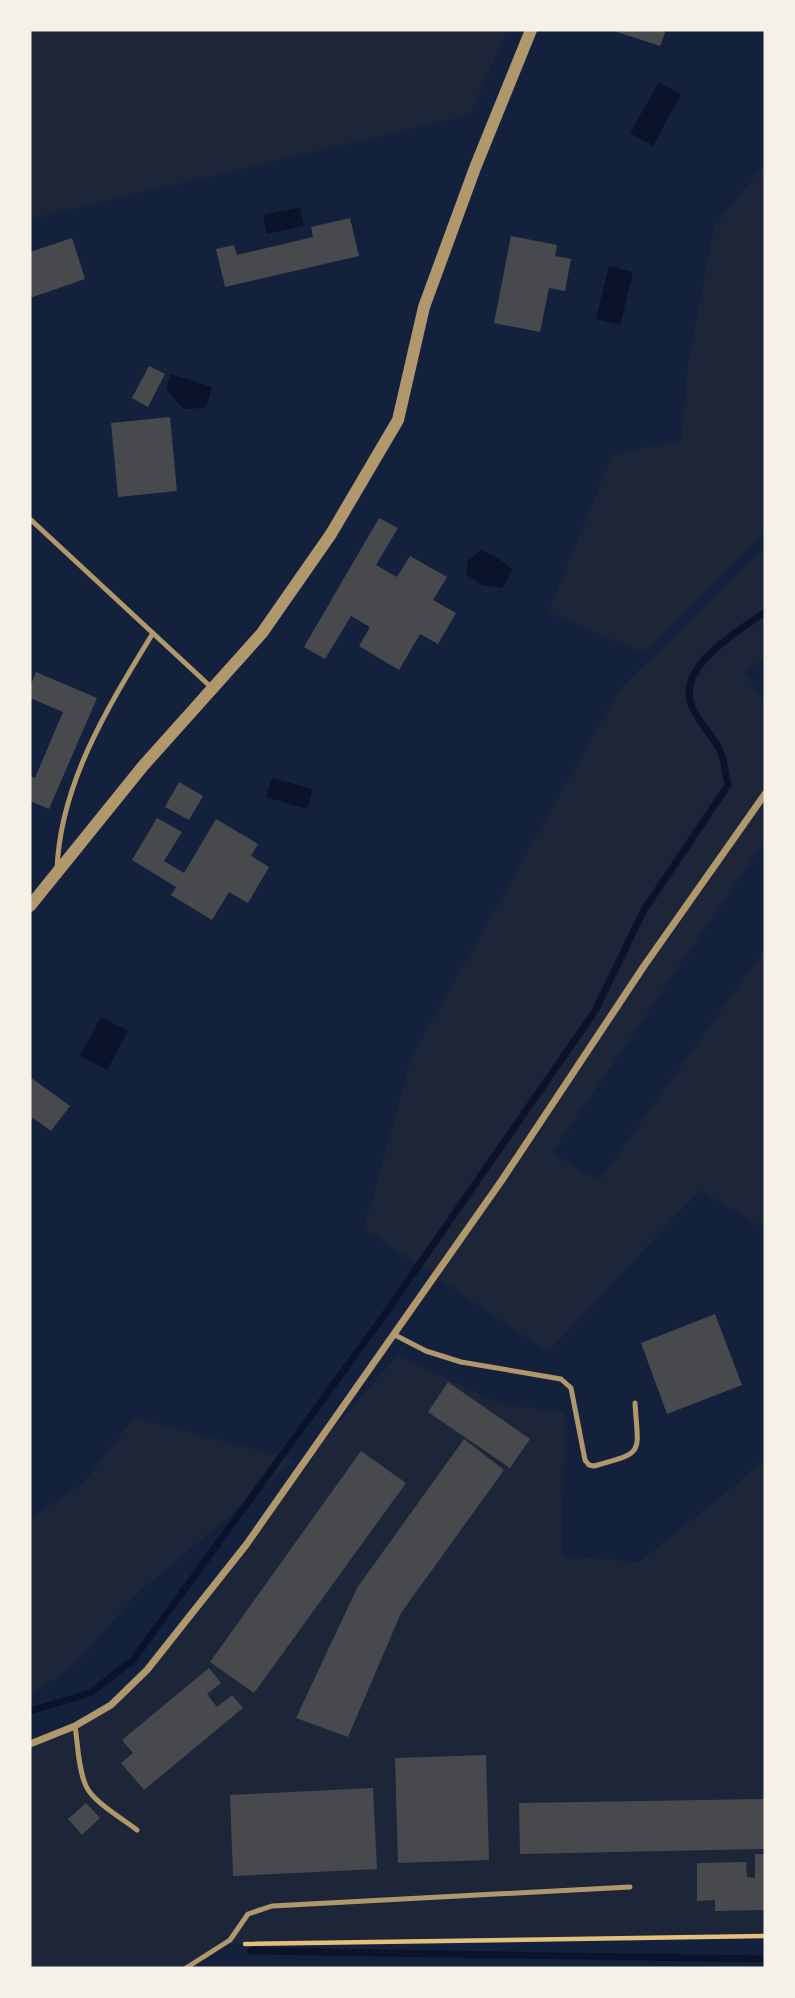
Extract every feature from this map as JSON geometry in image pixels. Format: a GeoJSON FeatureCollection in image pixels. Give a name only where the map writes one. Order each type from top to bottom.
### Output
{"type":"FeatureCollection","features":[{"type":"Feature","properties":{"kind":"street"},"geometry":{"type":"LineString","coordinates":[[30,906],[142,766],[262,633],[331,534],[398,420],[424,307],[475,168],[531,30]]}},
{"type":"Feature","properties":{"kind":"street"},"geometry":{"type":"LineString","coordinates":[[30,1744],[75,1726],[110,1705],[147,1670],[246,1545],[357,1384],[395,1335],[644,966],[765,794]]}},
{"type":"Feature","properties":{"kind":"lane"},"geometry":{"type":"LineString","coordinates":[[30,519],[212,688]]}},
{"type":"Feature","properties":{"kind":"lane"},"geometry":{"type":"LineString","coordinates":[[57,873],[57,850],[68,798],[106,712],[153,633]]}},
{"type":"Feature","properties":{"kind":"lane"},"geometry":{"type":"LineString","coordinates":[[395,1335],[426,1351],[461,1362],[561,1379],[571,1388],[584,1460],[589,1465],[628,1457],[635,1452],[638,1444],[635,1403]]}},
{"type":"Feature","properties":{"kind":"lane"},"geometry":{"type":"LineString","coordinates":[[75,1726],[86,1787],[92,1795],[137,1830]]}},
{"type":"Feature","properties":{"kind":"lane"},"geometry":{"type":"LineString","coordinates":[[186,1968],[225,1944],[248,1914],[272,1906],[629,1887]]}},
{"type":"Feature","properties":{"kind":"path"},"geometry":{"type":"LineString","coordinates":[[225,1944],[765,1937]]}},
{"type":"Feature","properties":{"kind":"shaded area"},"geometry":{"type":"Polygon","coordinates":[[[30,30],[507,30],[470,115],[30,219],[30,30]]]}},
{"type":"Feature","properties":{"kind":"shaded area"},"geometry":{"type":"Polygon","coordinates":[[[659,82],[681,94],[653,146],[630,133],[659,82]]]}},
{"type":"Feature","properties":{"kind":"shaded area"},"geometry":{"type":"Polygon","coordinates":[[[765,163],[765,531],[643,653],[548,612],[613,454],[681,441],[688,365],[714,227],[765,163]]]}},
{"type":"Feature","properties":{"kind":"shaded area"},"geometry":{"type":"Polygon","coordinates":[[[300,207],[304,226],[267,234],[263,215],[300,207]]]}},
{"type":"Feature","properties":{"kind":"shaded area"},"geometry":{"type":"Polygon","coordinates":[[[609,266],[633,272],[620,325],[596,319],[609,266]]]}},
{"type":"Feature","properties":{"kind":"shaded area"},"geometry":{"type":"Polygon","coordinates":[[[171,374],[212,387],[206,408],[183,409],[166,388],[171,374]]]}},
{"type":"Feature","properties":{"kind":"shaded area"},"geometry":{"type":"Polygon","coordinates":[[[765,547],[765,657],[744,673],[765,701],[765,840],[552,1153],[599,1181],[765,949],[765,1229],[700,1190],[548,1352],[364,1228],[412,1056],[619,690],[765,547]]]}},
{"type":"Feature","properties":{"kind":"shaded area"},"geometry":{"type":"Polygon","coordinates":[[[480,550],[498,558],[513,570],[502,588],[482,585],[466,574],[468,561],[480,550]]]}},
{"type":"Feature","properties":{"kind":"shaded area"},"geometry":{"type":"Polygon","coordinates":[[[272,778],[313,789],[307,809],[266,797],[272,778]]]}},
{"type":"Feature","properties":{"kind":"shaded area"},"geometry":{"type":"Polygon","coordinates":[[[101,1017],[128,1031],[107,1070],[80,1056],[101,1017]]]}},
{"type":"Feature","properties":{"kind":"shaded area"},"geometry":{"type":"Polygon","coordinates":[[[398,1355],[497,1403],[565,1413],[562,1556],[639,1562],[732,1488],[765,1458],[765,1936],[225,1944],[186,1968],[30,1968],[30,1745],[91,1714],[146,1673],[315,1448],[398,1355]]]}},
{"type":"Feature","properties":{"kind":"shaded area"},"geometry":{"type":"Polygon","coordinates":[[[134,1418],[295,1460],[137,1594],[72,1667],[30,1696],[30,1520],[85,1481],[134,1418]]]}},
{"type":"Feature","properties":{"kind":"building"},"geometry":{"type":"Polygon","coordinates":[[[666,30],[660,46],[617,32],[666,30]]]}},
{"type":"Feature","properties":{"kind":"building"},"geometry":{"type":"Polygon","coordinates":[[[350,218],[359,256],[225,287],[216,249],[234,245],[237,255],[313,237],[311,227],[350,218]]]}},
{"type":"Feature","properties":{"kind":"building"},"geometry":{"type":"Polygon","coordinates":[[[511,236],[557,245],[555,256],[571,259],[565,291],[549,288],[540,332],[494,323],[511,236]]]}},
{"type":"Feature","properties":{"kind":"building"},"geometry":{"type":"Polygon","coordinates":[[[72,238],[85,279],[30,298],[30,252],[72,238]]]}},
{"type":"Feature","properties":{"kind":"building"},"geometry":{"type":"Polygon","coordinates":[[[149,366],[165,374],[148,407],[132,398],[149,366]]]}},
{"type":"Feature","properties":{"kind":"building"},"geometry":{"type":"Polygon","coordinates":[[[170,417],[177,491],[118,497],[111,423],[170,417]]]}},
{"type":"Feature","properties":{"kind":"building"},"geometry":{"type":"Polygon","coordinates":[[[379,518],[398,528],[376,565],[397,577],[410,556],[447,577],[433,600],[456,613],[438,644],[420,634],[399,670],[359,646],[370,627],[351,616],[325,659],[304,647],[379,518]]]}},
{"type":"Feature","properties":{"kind":"building"},"geometry":{"type":"Polygon","coordinates":[[[36,672],[97,698],[49,809],[30,801],[30,776],[35,778],[63,712],[30,698],[30,687],[36,672]]]}},
{"type":"Feature","properties":{"kind":"building"},"geometry":{"type":"Polygon","coordinates":[[[179,782],[203,796],[189,820],[165,807],[179,782]]]}},
{"type":"Feature","properties":{"kind":"building"},"geometry":{"type":"Polygon","coordinates":[[[157,818],[182,832],[164,861],[184,873],[216,819],[258,844],[251,856],[269,867],[248,903],[229,892],[212,920],[171,895],[176,887],[132,860],[157,818]]]}},
{"type":"Feature","properties":{"kind":"building"},"geometry":{"type":"Polygon","coordinates":[[[30,1077],[70,1106],[51,1131],[33,1118],[30,1122],[30,1077]]]}},
{"type":"Feature","properties":{"kind":"building"},"geometry":{"type":"Polygon","coordinates":[[[715,1314],[742,1385],[667,1414],[641,1343],[715,1314]]]}},
{"type":"Feature","properties":{"kind":"building"},"geometry":{"type":"Polygon","coordinates":[[[448,1382],[530,1439],[510,1468],[428,1412],[448,1382]]]}},
{"type":"Feature","properties":{"kind":"building"},"geometry":{"type":"Polygon","coordinates":[[[464,1439],[504,1470],[401,1613],[348,1737],[296,1718],[357,1588],[464,1439]]]}},
{"type":"Feature","properties":{"kind":"building"},"geometry":{"type":"Polygon","coordinates":[[[361,1451],[406,1483],[254,1693],[210,1662],[361,1451]]]}},
{"type":"Feature","properties":{"kind":"building"},"geometry":{"type":"Polygon","coordinates":[[[209,1668],[221,1683],[207,1694],[217,1707],[232,1695],[243,1708],[144,1790],[121,1763],[133,1753],[122,1740],[209,1668]]]}},
{"type":"Feature","properties":{"kind":"building"},"geometry":{"type":"Polygon","coordinates":[[[486,1755],[489,1860],[398,1863],[395,1758],[486,1755]]]}},
{"type":"Feature","properties":{"kind":"building"},"geometry":{"type":"Polygon","coordinates":[[[373,1788],[377,1869],[233,1876],[230,1795],[373,1788]]]}},
{"type":"Feature","properties":{"kind":"building"},"geometry":{"type":"Polygon","coordinates":[[[765,1799],[765,1849],[520,1854],[519,1803],[765,1799]]]}},
{"type":"Feature","properties":{"kind":"building"},"geometry":{"type":"Polygon","coordinates":[[[86,1803],[100,1818],[82,1835],[68,1819],[86,1803]]]}},
{"type":"Feature","properties":{"kind":"building"},"geometry":{"type":"Polygon","coordinates":[[[755,1854],[765,1854],[765,1910],[715,1911],[715,1900],[697,1901],[697,1863],[746,1862],[747,1877],[755,1878],[755,1854]]]}},
{"type":"Feature","properties":{"kind":"waterway"},"geometry":{"type":"LineString","coordinates":[[30,1711],[90,1693],[133,1660],[385,1314],[595,1011],[644,910],[728,785],[718,747],[692,707],[689,692],[692,678],[712,652],[765,612]]}},
{"type":"Feature","properties":{"kind":"waterway"},"geometry":{"type":"LineString","coordinates":[[251,1951],[765,1959]]}}]}
